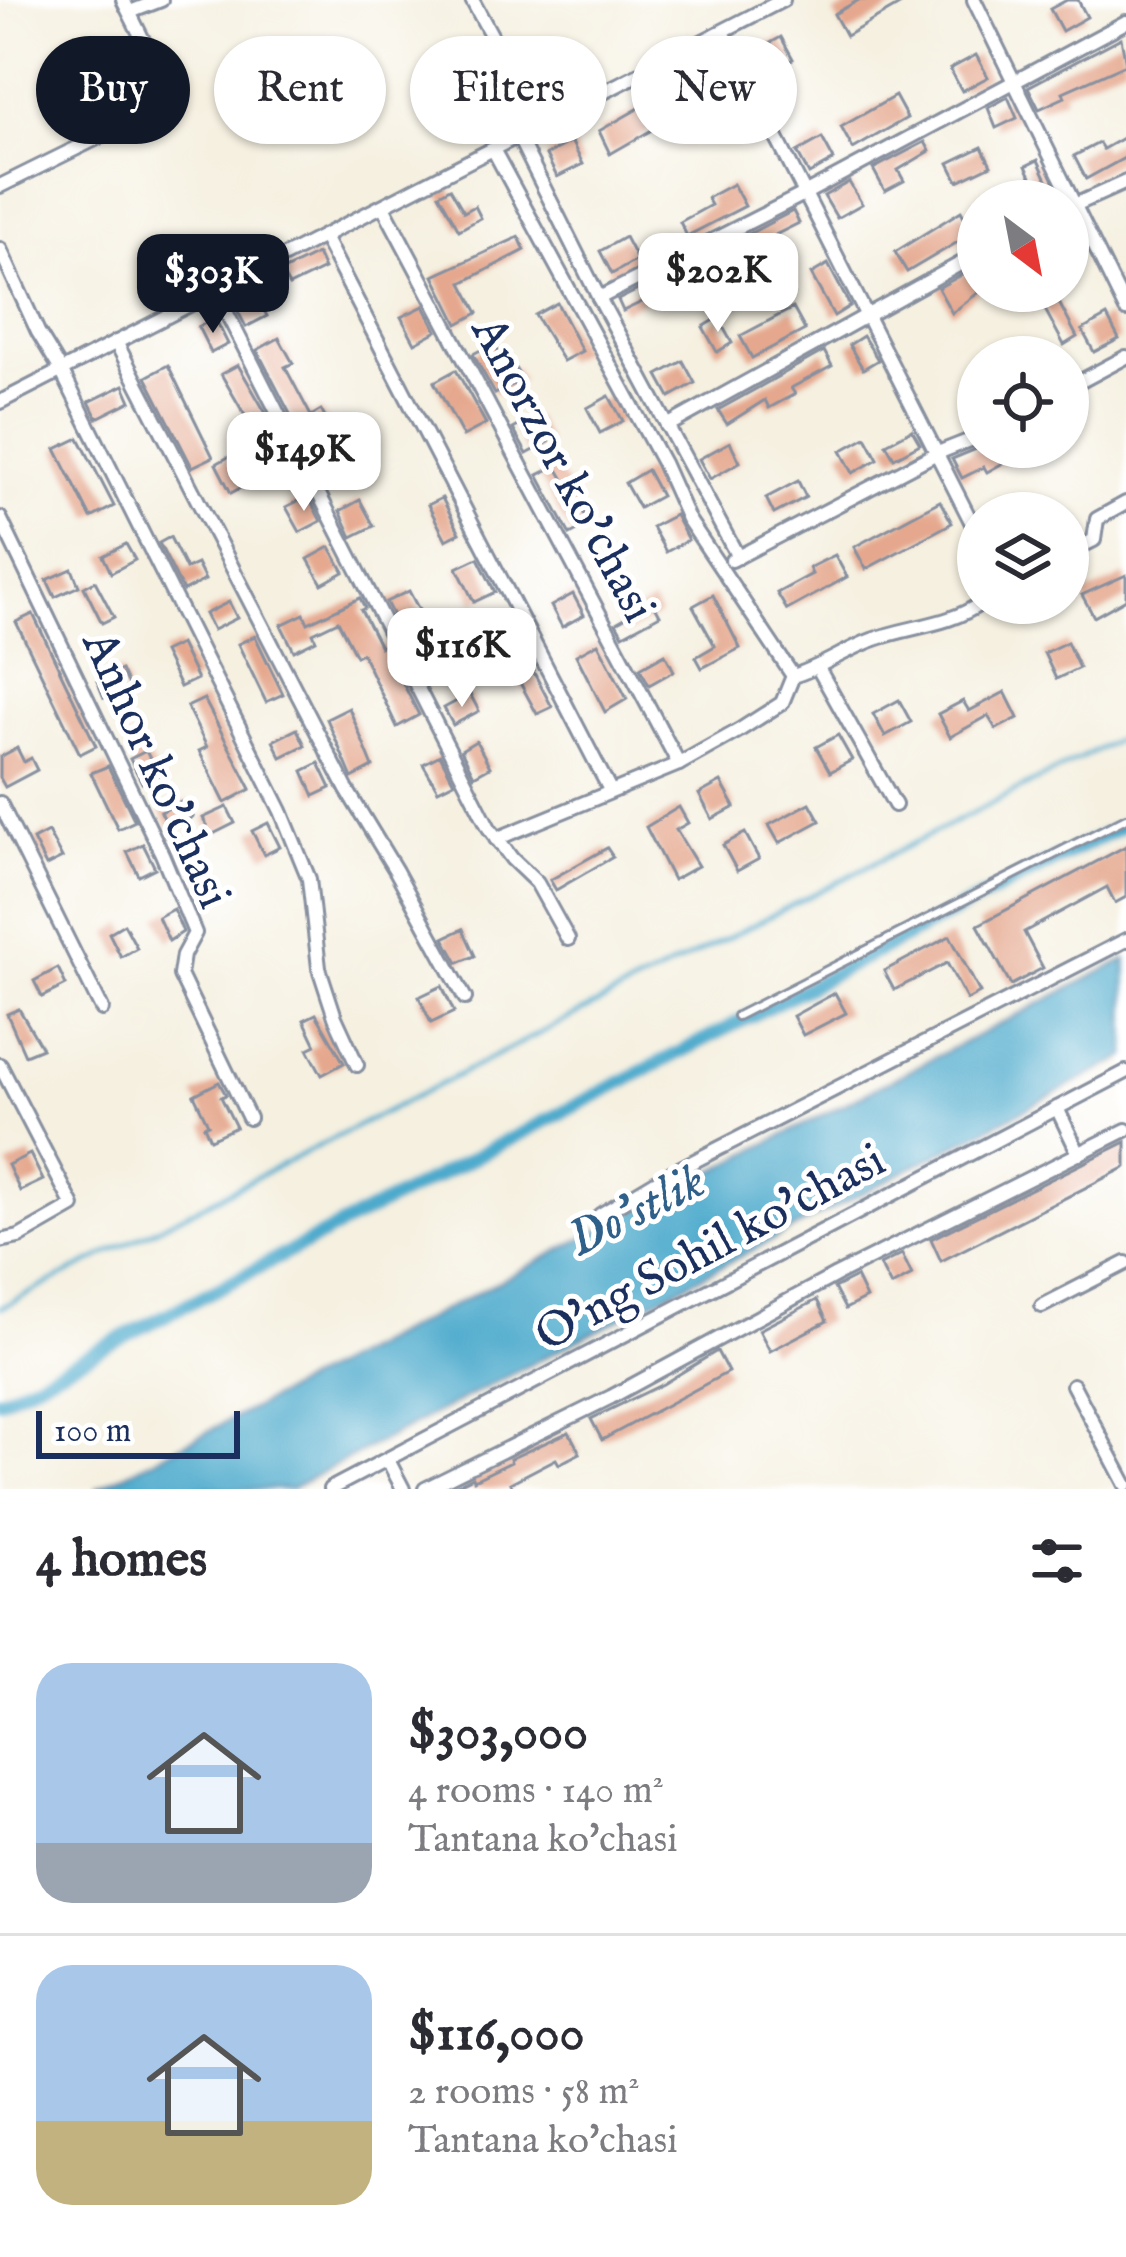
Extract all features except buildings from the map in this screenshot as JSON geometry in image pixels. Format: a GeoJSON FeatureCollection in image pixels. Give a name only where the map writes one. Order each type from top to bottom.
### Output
{"type":"FeatureCollection","features":[{"type":"Feature","properties":{"kind":"street"},"geometry":{"type":"LineString","coordinates":[[0,186],[156,109],[167,88],[126,6],[160,0]]}},
{"type":"Feature","properties":{"kind":"street"},"geometry":{"type":"LineString","coordinates":[[472,0],[492,36]]}},
{"type":"Feature","properties":{"kind":"street"},"geometry":{"type":"LineString","coordinates":[[607,92],[783,0]]}},
{"type":"Feature","properties":{"kind":"street"},"geometry":{"type":"LineString","coordinates":[[974,0],[1060,180]]}},
{"type":"Feature","properties":{"kind":"street"},"geometry":{"type":"LineString","coordinates":[[598,298],[1126,22]]}},
{"type":"Feature","properties":{"kind":"street"},"geometry":{"type":"LineString","coordinates":[[723,32],[957,495]]}},
{"type":"Feature","properties":{"kind":"street"},"geometry":{"type":"LineString","coordinates":[[0,402],[508,144]]}},
{"type":"Feature","properties":{"kind":"street"},"geometry":{"type":"LineString","coordinates":[[522,144],[598,298],[739,556]]}},
{"type":"Feature","properties":{"kind":"street"},"geometry":{"type":"LineString","coordinates":[[494,152],[663,463],[688,519],[794,676]]}},
{"type":"Feature","properties":{"kind":"street"},"geometry":{"type":"LineString","coordinates":[[1089,198],[1126,182]]}},
{"type":"Feature","properties":{"kind":"street","name":"Anorzor ko'chasi"},"geometry":{"type":"LineString","coordinates":[[384,208],[679,764]]}},
{"type":"Feature","properties":{"kind":"street"},"geometry":{"type":"LineString","coordinates":[[325,238],[610,790]]}},
{"type":"Feature","properties":{"kind":"street"},"geometry":{"type":"LineString","coordinates":[[1089,239],[1126,310]]}},
{"type":"Feature","properties":{"kind":"street"},"geometry":{"type":"LineString","coordinates":[[0,249],[281,811],[309,879],[319,968],[357,1065]]}},
{"type":"Feature","properties":{"kind":"street"},"geometry":{"type":"LineString","coordinates":[[667,426],[957,266]]}},
{"type":"Feature","properties":{"kind":"street"},"geometry":{"type":"LineString","coordinates":[[216,292],[496,838],[537,883],[568,939]]}},
{"type":"Feature","properties":{"kind":"street"},"geometry":{"type":"LineString","coordinates":[[116,342],[346,790],[465,998]]}},
{"type":"Feature","properties":{"kind":"street"},"geometry":{"type":"LineString","coordinates":[[1089,377],[1126,357]]}},
{"type":"Feature","properties":{"kind":"street"},"geometry":{"type":"LineString","coordinates":[[720,566],[957,445]]}},
{"type":"Feature","properties":{"kind":"street"},"geometry":{"type":"LineString","coordinates":[[1089,542],[1094,540],[1097,520],[1126,503]]}},
{"type":"Feature","properties":{"kind":"street","name":"Anhor ko'chasi"},"geometry":{"type":"LineString","coordinates":[[0,518],[195,932],[183,955],[180,975],[249,1118]]}},
{"type":"Feature","properties":{"kind":"street"},"geometry":{"type":"LineString","coordinates":[[496,838],[679,764],[782,703],[794,676],[870,640],[957,617]]}},
{"type":"Feature","properties":{"kind":"street"},"geometry":{"type":"LineString","coordinates":[[818,668],[895,805]]}},
{"type":"Feature","properties":{"kind":"street"},"geometry":{"type":"LineString","coordinates":[[0,803],[103,1009]]}},
{"type":"Feature","properties":{"kind":"street"},"geometry":{"type":"LineString","coordinates":[[600,1215],[667,1175],[1126,940]]}},
{"type":"Feature","properties":{"kind":"street"},"geometry":{"type":"LineString","coordinates":[[0,1065],[73,1206],[20,1237],[0,1240]]}},
{"type":"Feature","properties":{"kind":"street","name":"O'ng Sohil ko'chasi"},"geometry":{"type":"LineString","coordinates":[[330,1489],[1126,1072]]}},
{"type":"Feature","properties":{"kind":"street"},"geometry":{"type":"LineString","coordinates":[[1057,1108],[1078,1154]]}},
{"type":"Feature","properties":{"kind":"street"},"geometry":{"type":"LineString","coordinates":[[424,1489],[1126,1130]]}},
{"type":"Feature","properties":{"kind":"street"},"geometry":{"type":"LineString","coordinates":[[1042,1306],[1126,1263]]}},
{"type":"Feature","properties":{"kind":"street"},"geometry":{"type":"LineString","coordinates":[[1073,1385],[1126,1485]]}},
{"type":"Feature","properties":{"kind":"street"},"geometry":{"type":"LineString","coordinates":[[388,1460],[403,1489]]}},
{"type":"Feature","properties":{"kind":"lane"},"geometry":{"type":"LineString","coordinates":[[737,1016],[1126,818]]}},
{"type":"Feature","properties":{"kind":"water","name":"Do'stlik"},"geometry":{"type":"Polygon","coordinates":[[[1126,959],[1126,1057],[290,1489],[96,1489],[1126,959]]]}},
{"type":"Feature","properties":{"kind":"waterway"},"geometry":{"type":"LineString","coordinates":[[0,1308],[1126,735]]}},
{"type":"Feature","properties":{"kind":"waterway"},"geometry":{"type":"LineString","coordinates":[[0,1400],[1126,824]]}}]}
